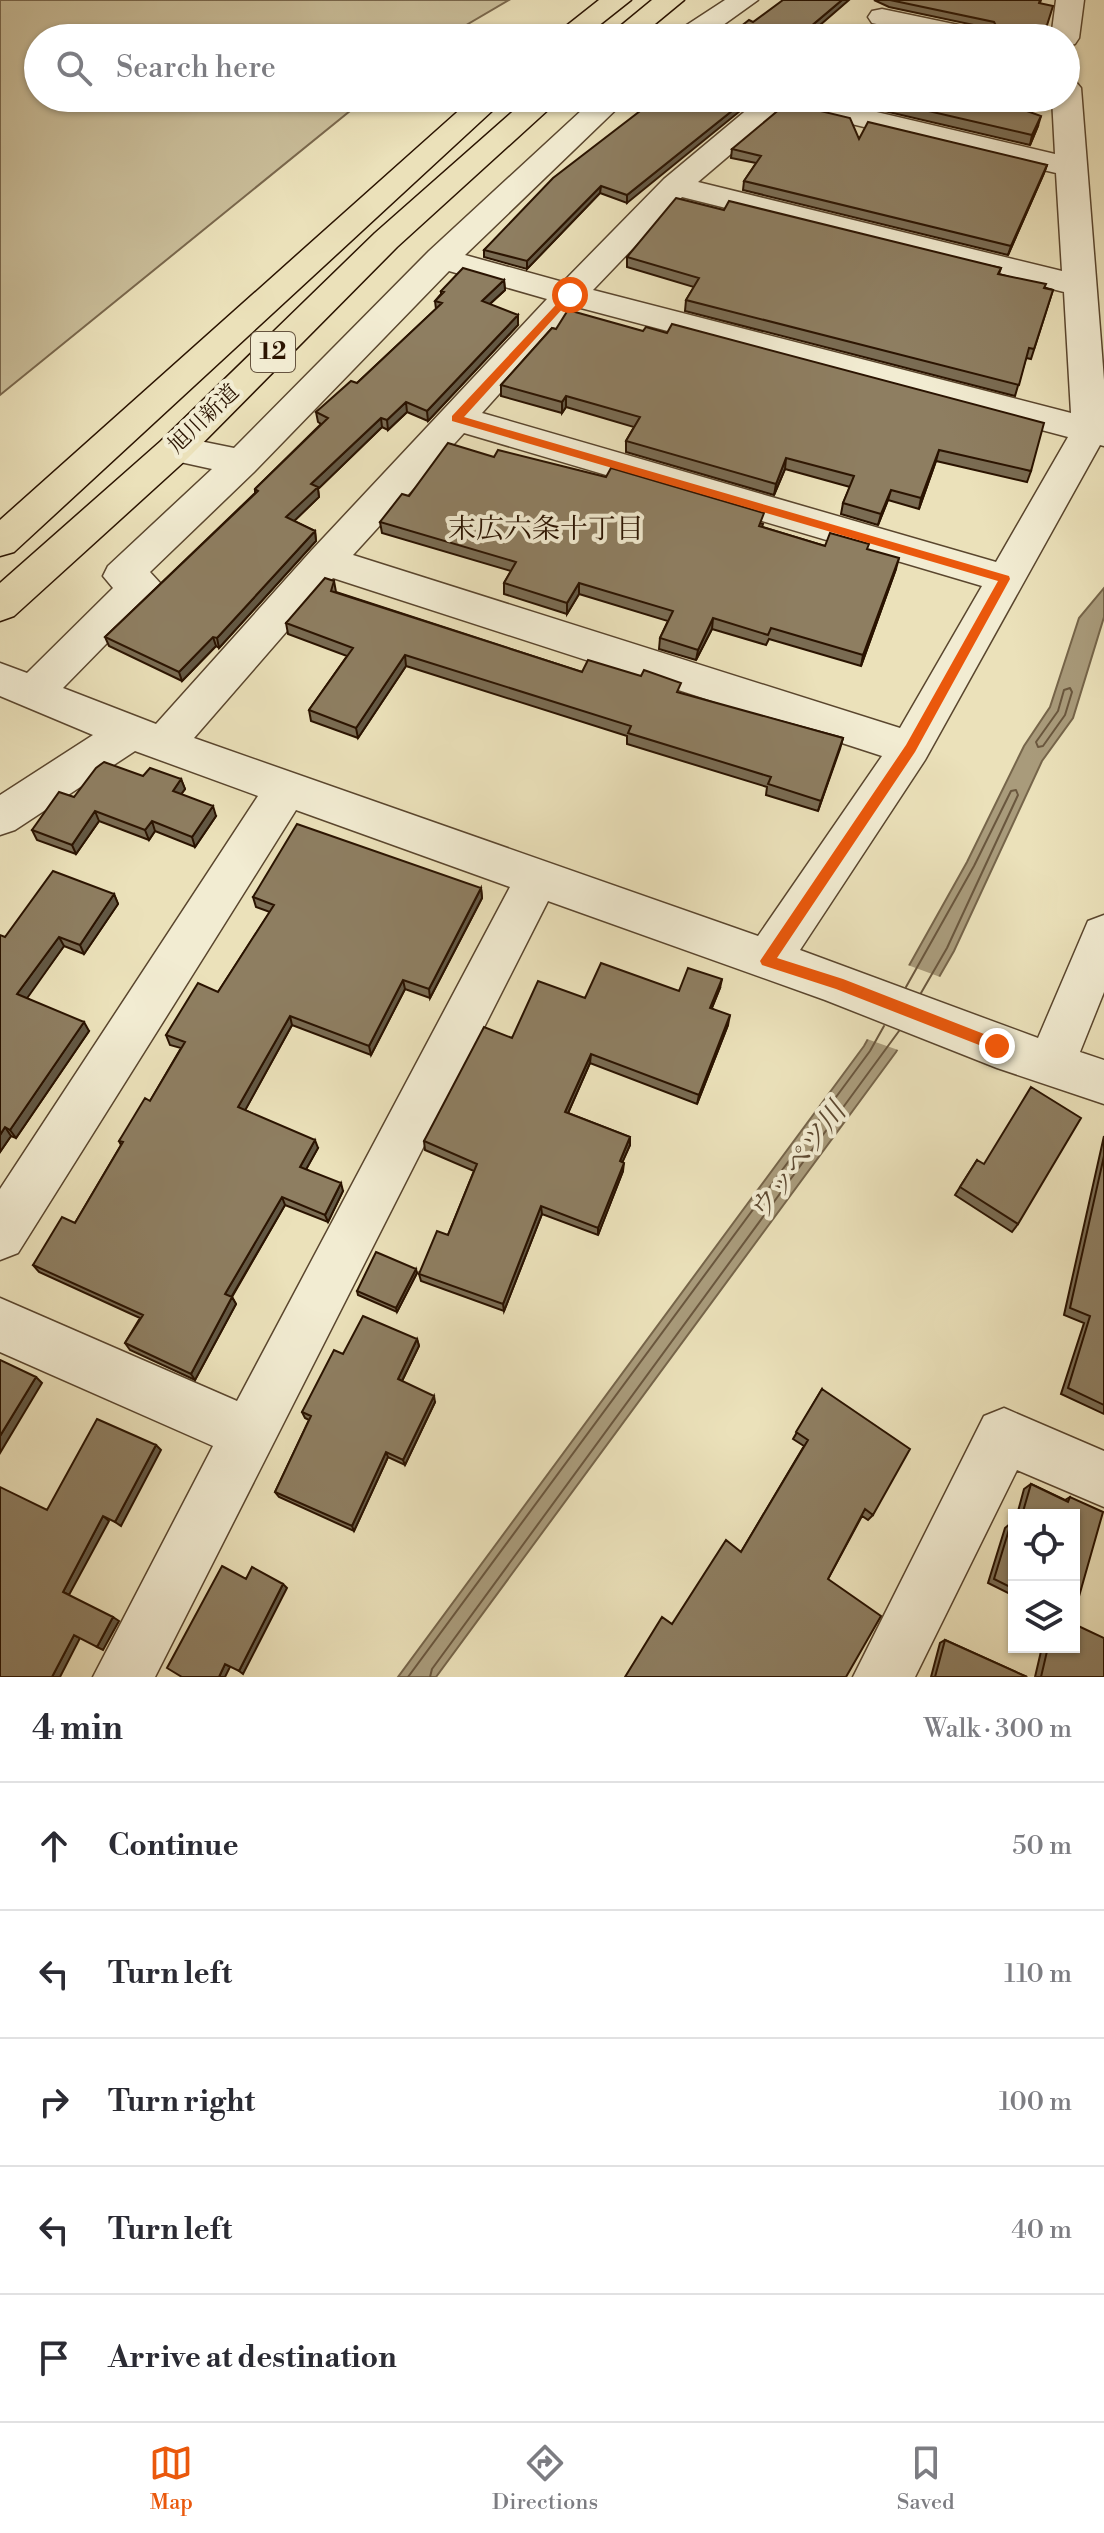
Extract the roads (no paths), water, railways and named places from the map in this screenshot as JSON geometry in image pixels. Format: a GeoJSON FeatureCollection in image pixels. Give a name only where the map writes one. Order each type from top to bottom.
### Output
{"type":"FeatureCollection","features":[{"type":"Feature","properties":{"kind":"highway"},"geometry":{"type":"LineString","coordinates":[[584,24],[617,0]]}},
{"type":"Feature","properties":{"kind":"highway"},"geometry":{"type":"LineString","coordinates":[[638,24],[670,0]]}},
{"type":"Feature","properties":{"kind":"highway","name":"旭川新道"},"geometry":{"type":"LineString","coordinates":[[0,542],[476,112]]}},
{"type":"Feature","properties":{"kind":"highway","name":"旭川新道"},"geometry":{"type":"LineString","coordinates":[[0,606],[175,449],[386,240],[530,112]]}},
{"type":"Feature","properties":{"kind":"street"},"geometry":{"type":"LineString","coordinates":[[707,24],[744,0]]}},
{"type":"Feature","properties":{"kind":"street"},"geometry":{"type":"LineString","coordinates":[[873,24],[918,0]]}},
{"type":"Feature","properties":{"kind":"street"},"geometry":{"type":"LineString","coordinates":[[1067,24],[1070,0]]}},
{"type":"Feature","properties":{"kind":"street"},"geometry":{"type":"LineString","coordinates":[[10,685],[141,584],[122,576],[242,462],[541,160],[597,112]]}},
{"type":"Feature","properties":{"kind":"street"},"geometry":{"type":"LineString","coordinates":[[0,817],[148,738],[325,561],[675,186],[762,112]]}},
{"type":"Feature","properties":{"kind":"street"},"geometry":{"type":"LineString","coordinates":[[838,112],[1072,167]]}},
{"type":"Feature","properties":{"kind":"street"},"geometry":{"type":"LineString","coordinates":[[767,961],[910,748],[1005,579],[1097,432],[1080,286],[1068,112]]}},
{"type":"Feature","properties":{"kind":"street"},"geometry":{"type":"LineString","coordinates":[[493,144],[541,160]]}},
{"type":"Feature","properties":{"kind":"street"},"geometry":{"type":"LineString","coordinates":[[675,186],[1080,286]]}},
{"type":"Feature","properties":{"kind":"street"},"geometry":{"type":"LineString","coordinates":[[441,258],[570,295],[1097,432]]}},
{"type":"Feature","properties":{"kind":"street"},"geometry":{"type":"LineString","coordinates":[[456,418],[1005,579]]}},
{"type":"Feature","properties":{"kind":"street"},"geometry":{"type":"LineString","coordinates":[[175,449],[242,462]]}},
{"type":"Feature","properties":{"kind":"street"},"geometry":{"type":"LineString","coordinates":[[325,561],[910,748]]}},
{"type":"Feature","properties":{"kind":"street"},"geometry":{"type":"LineString","coordinates":[[10,685],[286,789],[838,984],[997,1046],[1104,1082]]}},
{"type":"Feature","properties":{"kind":"street"},"geometry":{"type":"LineString","coordinates":[[0,1235],[286,789]]}},
{"type":"Feature","properties":{"kind":"street"},"geometry":{"type":"LineString","coordinates":[[123,1677],[538,877]]}},
{"type":"Feature","properties":{"kind":"street"},"geometry":{"type":"LineString","coordinates":[[1051,1063],[1104,935]]}},
{"type":"Feature","properties":{"kind":"street"},"geometry":{"type":"LineString","coordinates":[[0,1325],[247,1433]]}},
{"type":"Feature","properties":{"kind":"street"},"geometry":{"type":"LineString","coordinates":[[883,1677],[1004,1436],[1104,1479]]}},
{"type":"Feature","properties":{"kind":"water","name":"ウッペツ川"},"geometry":{"type":"Polygon","coordinates":[[[1104,588],[1104,617],[1073,718],[1042,761],[954,951],[896,1052],[436,1677],[398,1677],[864,1046],[967,862],[1024,746],[1050,707],[1079,618],[1104,588]]]}},
{"type":"Feature","properties":{"kind":"district","name":"末広六条十丁目"},"geometry":{"type":"Point","coordinates":[546,529]}}]}
